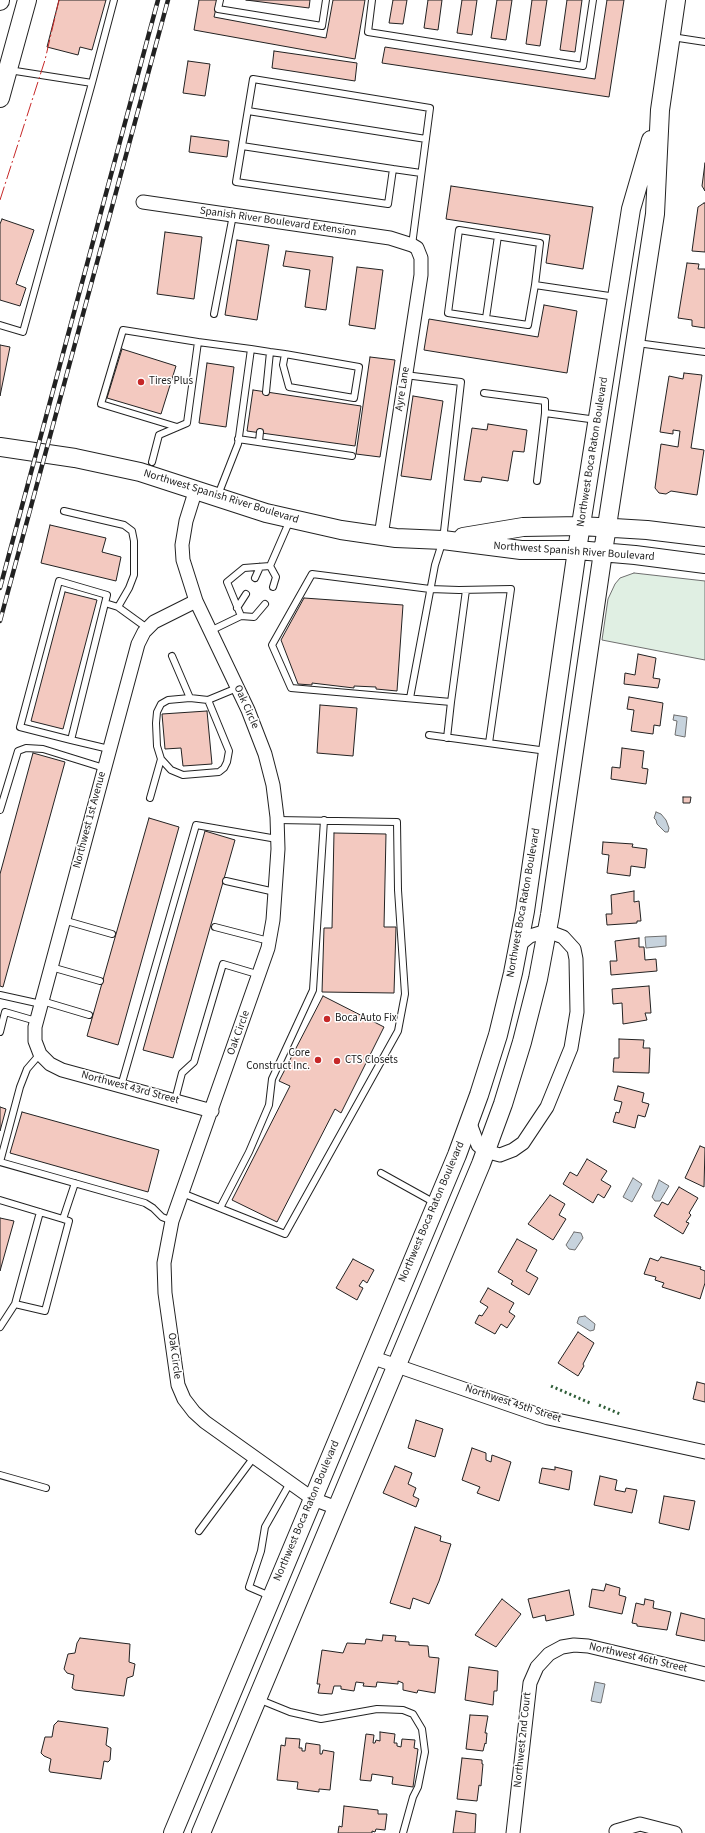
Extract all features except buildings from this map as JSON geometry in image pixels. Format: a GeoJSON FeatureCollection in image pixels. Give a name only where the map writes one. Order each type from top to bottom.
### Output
{"type":"FeatureCollection","features":[{"type":"Feature","properties":{"kind":"street"},"geometry":{"type":"LineString","coordinates":[[0,98],[4,69],[27,0]]}},
{"type":"Feature","properties":{"kind":"street","name":"Northwest Boca Raton Boulevard"},"geometry":{"type":"LineString","coordinates":[[201,1833],[485,1151],[503,1104],[522,1042],[538,979],[547,931],[602,552],[608,526],[636,343],[655,214],[660,110],[676,0]]}},
{"type":"Feature","properties":{"kind":"street","name":"Northwest Boca Raton Boulevard"},"geometry":{"type":"LineString","coordinates":[[173,1833],[436,1204],[469,1121],[498,1035],[519,945],[577,550],[632,209],[660,110]]}},
{"type":"Feature","properties":{"kind":"street","name":"Spanish River Boulevard Extension"},"geometry":{"type":"LineString","coordinates":[[143,202],[386,238],[412,244]]}},
{"type":"Feature","properties":{"kind":"street","name":"Ayre Lane"},"geometry":{"type":"LineString","coordinates":[[381,536],[421,275],[419,252],[412,244]]}},
{"type":"Feature","properties":{"kind":"street","name":"Northwest Spanish River Boulevard"},"geometry":{"type":"LineString","coordinates":[[0,446],[100,463],[196,489],[290,519],[341,530],[381,536],[443,540],[521,550],[577,550],[659,557],[705,564]]}},
{"type":"Feature","properties":{"kind":"street","name":"Oak Circle"},"geometry":{"type":"LineString","coordinates":[[196,489],[188,515],[182,552],[184,568],[196,601],[255,724],[265,754],[273,786],[277,820],[277,839],[269,941],[260,975],[172,1221],[166,1249],[164,1278],[178,1385],[184,1399],[194,1412],[205,1422],[312,1499],[337,1508]]}},
{"type":"Feature","properties":{"kind":"street","name":"Northwest Spanish River Boulevard"},"geometry":{"type":"LineString","coordinates":[[443,540],[523,527],[581,526],[608,526],[705,538]]}},
{"type":"Feature","properties":{"kind":"street","name":"Northwest 1st Avenue"},"geometry":{"type":"LineString","coordinates":[[40,1054],[35,1041],[36,1021],[138,644],[147,628],[154,622],[196,601]]}},
{"type":"Feature","properties":{"kind":"street"},"geometry":{"type":"LineString","coordinates":[[469,1121],[478,1145],[485,1151],[500,1155],[513,1150],[523,1143],[547,1107],[572,1048],[578,1012],[574,949],[571,943],[563,937],[547,931],[530,936],[519,945]]}},
{"type":"Feature","properties":{"kind":"street","name":"Northwest 43rd Street"},"geometry":{"type":"LineString","coordinates":[[40,1054],[50,1064],[62,1070],[212,1111]]}},
{"type":"Feature","properties":{"kind":"street","name":"Northwest 45th Street"},"geometry":{"type":"LineString","coordinates":[[371,1357],[548,1418],[705,1452]]}},
{"type":"Feature","properties":{"kind":"street","name":"Northwest 46th Street"},"geometry":{"type":"LineString","coordinates":[[549,1654],[562,1647],[574,1645],[588,1646],[705,1674]]}},
{"type":"Feature","properties":{"kind":"street","name":"Northwest 2nd Court"},"geometry":{"type":"LineString","coordinates":[[513,1833],[530,1683],[537,1667],[549,1654]]}},
{"type":"Feature","properties":{"kind":"street"},"geometry":{"type":"LineString","coordinates":[[233,1689],[257,1699]]}},
{"type":"Feature","properties":{"kind":"street"},"geometry":{"type":"LineString","coordinates":[[616,1831],[640,1824],[675,1833]]}},
{"type":"Feature","properties":{"kind":"lane"},"geometry":{"type":"LineString","coordinates":[[0,325],[23,332],[114,0]]}},
{"type":"Feature","properties":{"kind":"lane"},"geometry":{"type":"LineString","coordinates":[[220,0],[218,10],[322,26],[326,0]]}},
{"type":"Feature","properties":{"kind":"lane"},"geometry":{"type":"LineString","coordinates":[[372,0],[368,32],[583,66],[593,0]]}},
{"type":"Feature","properties":{"kind":"lane"},"geometry":{"type":"LineString","coordinates":[[670,36],[705,42]]}},
{"type":"Feature","properties":{"kind":"lane"},"geometry":{"type":"LineString","coordinates":[[4,69],[92,83]]}},
{"type":"Feature","properties":{"kind":"lane"},"geometry":{"type":"LineString","coordinates":[[393,169],[388,204],[236,182],[253,79],[430,108],[412,244]]}},
{"type":"Feature","properties":{"kind":"lane"},"geometry":{"type":"LineString","coordinates":[[248,111],[426,139]]}},
{"type":"Feature","properties":{"kind":"lane"},"geometry":{"type":"LineString","coordinates":[[242,146],[421,173]]}},
{"type":"Feature","properties":{"kind":"lane"},"geometry":{"type":"LineString","coordinates":[[214,314],[233,215]]}},
{"type":"Feature","properties":{"kind":"lane"},"geometry":{"type":"LineString","coordinates":[[459,230],[498,236],[540,242],[528,324],[448,313],[459,230]]}},
{"type":"Feature","properties":{"kind":"lane"},"geometry":{"type":"LineString","coordinates":[[486,318],[498,236]]}},
{"type":"Feature","properties":{"kind":"lane"},"geometry":{"type":"LineString","coordinates":[[534,285],[618,297]]}},
{"type":"Feature","properties":{"kind":"lane"},"geometry":{"type":"LineString","coordinates":[[177,427],[101,404],[123,330],[285,354],[359,367],[354,398],[289,388],[283,365],[285,354]]}},
{"type":"Feature","properties":{"kind":"lane"},"geometry":{"type":"LineString","coordinates":[[152,462],[159,435],[187,423],[198,342]]}},
{"type":"Feature","properties":{"kind":"lane"},"geometry":{"type":"LineString","coordinates":[[636,343],[705,352]]}},
{"type":"Feature","properties":{"kind":"lane"},"geometry":{"type":"LineString","coordinates":[[218,497],[233,458],[238,439],[252,349]]}},
{"type":"Feature","properties":{"kind":"lane"},"geometry":{"type":"LineString","coordinates":[[266,392],[270,352]]}},
{"type":"Feature","properties":{"kind":"lane"},"geometry":{"type":"LineString","coordinates":[[405,375],[461,382],[443,540],[435,565],[410,698]]}},
{"type":"Feature","properties":{"kind":"lane"},"geometry":{"type":"LineString","coordinates":[[484,393],[545,401],[545,413],[536,481]]}},
{"type":"Feature","properties":{"kind":"lane"},"geometry":{"type":"LineString","coordinates":[[545,413],[598,420]]}},
{"type":"Feature","properties":{"kind":"lane"},"geometry":{"type":"LineString","coordinates":[[259,441],[260,432]]}},
{"type":"Feature","properties":{"kind":"lane"},"geometry":{"type":"LineString","coordinates":[[238,439],[352,456]]}},
{"type":"Feature","properties":{"kind":"lane"},"geometry":{"type":"LineString","coordinates":[[64,511],[124,525],[132,531],[134,541],[134,575],[129,588],[118,606]]}},
{"type":"Feature","properties":{"kind":"lane"},"geometry":{"type":"LineString","coordinates":[[270,566],[290,519]]}},
{"type":"Feature","properties":{"kind":"lane"},"geometry":{"type":"LineString","coordinates":[[241,616],[227,582],[244,568],[270,566]]}},
{"type":"Feature","properties":{"kind":"lane"},"geometry":{"type":"LineString","coordinates":[[270,566],[276,577],[273,588]]}},
{"type":"Feature","properties":{"kind":"lane"},"geometry":{"type":"LineString","coordinates":[[255,578],[260,567]]}},
{"type":"Feature","properties":{"kind":"lane"},"geometry":{"type":"LineString","coordinates":[[451,702],[291,688],[272,645],[312,574],[430,589],[511,589],[489,744]]}},
{"type":"Feature","properties":{"kind":"lane"},"geometry":{"type":"LineString","coordinates":[[71,740],[107,595],[59,581],[20,726],[71,740],[109,749]]}},
{"type":"Feature","properties":{"kind":"lane"},"geometry":{"type":"LineString","coordinates":[[448,738],[451,702],[466,590]]}},
{"type":"Feature","properties":{"kind":"lane"},"geometry":{"type":"LineString","coordinates":[[238,608],[246,594]]}},
{"type":"Feature","properties":{"kind":"lane"},"geometry":{"type":"LineString","coordinates":[[105,603],[118,606],[147,628]]}},
{"type":"Feature","properties":{"kind":"lane"},"geometry":{"type":"LineString","coordinates":[[210,631],[241,616],[254,617],[265,604]]}},
{"type":"Feature","properties":{"kind":"lane"},"geometry":{"type":"LineString","coordinates":[[172,656],[190,698]]}},
{"type":"Feature","properties":{"kind":"lane"},"geometry":{"type":"LineString","coordinates":[[150,798],[160,759],[157,746],[157,712],[161,704],[168,700],[190,698],[208,700],[237,688]]}},
{"type":"Feature","properties":{"kind":"lane"},"geometry":{"type":"LineString","coordinates":[[160,759],[171,770],[183,775],[219,772],[224,768],[229,751],[208,700]]}},
{"type":"Feature","properties":{"kind":"lane"},"geometry":{"type":"LineString","coordinates":[[429,735],[548,751]]}},
{"type":"Feature","properties":{"kind":"lane"},"geometry":{"type":"LineString","coordinates":[[0,810],[18,751],[26,748],[43,750],[104,768]]}},
{"type":"Feature","properties":{"kind":"lane"},"geometry":{"type":"LineString","coordinates":[[182,1193],[285,1234],[398,1031],[405,994],[398,890],[396,822],[277,820]]}},
{"type":"Feature","properties":{"kind":"lane"},"geometry":{"type":"LineString","coordinates":[[220,1208],[249,1152],[269,1105],[272,1080],[313,990],[324,820]]}},
{"type":"Feature","properties":{"kind":"lane"},"geometry":{"type":"LineString","coordinates":[[121,1086],[196,825],[277,839]]}},
{"type":"Feature","properties":{"kind":"lane"},"geometry":{"type":"LineString","coordinates":[[226,882],[274,892]]}},
{"type":"Feature","properties":{"kind":"lane"},"geometry":{"type":"LineString","coordinates":[[63,920],[112,934]]}},
{"type":"Feature","properties":{"kind":"lane"},"geometry":{"type":"LineString","coordinates":[[215,927],[269,941]]}},
{"type":"Feature","properties":{"kind":"lane"},"geometry":{"type":"LineString","coordinates":[[175,1100],[182,1073],[194,1062],[223,964],[260,975]]}},
{"type":"Feature","properties":{"kind":"lane"},"geometry":{"type":"LineString","coordinates":[[51,967],[100,981]]}},
{"type":"Feature","properties":{"kind":"lane"},"geometry":{"type":"LineString","coordinates":[[0,994],[41,1002],[89,1015]]}},
{"type":"Feature","properties":{"kind":"lane"},"geometry":{"type":"LineString","coordinates":[[0,1032],[5,1012],[36,1021]]}},
{"type":"Feature","properties":{"kind":"lane"},"geometry":{"type":"LineString","coordinates":[[40,1054],[27,1069],[20,1087],[0,1162],[145,1203],[153,1208],[162,1217],[172,1221]]}},
{"type":"Feature","properties":{"kind":"lane"},"geometry":{"type":"LineString","coordinates":[[381,1173],[436,1204]]}},
{"type":"Feature","properties":{"kind":"lane"},"geometry":{"type":"LineString","coordinates":[[63,1219],[75,1183]]}},
{"type":"Feature","properties":{"kind":"lane"},"geometry":{"type":"LineString","coordinates":[[0,1200],[69,1221],[45,1311],[15,1304]]}},
{"type":"Feature","properties":{"kind":"lane"},"geometry":{"type":"LineString","coordinates":[[0,1327],[15,1304],[40,1212]]}},
{"type":"Feature","properties":{"kind":"lane"},"geometry":{"type":"LineString","coordinates":[[200,1531],[254,1457]]}},
{"type":"Feature","properties":{"kind":"lane"},"geometry":{"type":"LineString","coordinates":[[0,1475],[46,1488]]}},
{"type":"Feature","properties":{"kind":"lane"},"geometry":{"type":"LineString","coordinates":[[272,1596],[249,1587],[261,1550],[265,1527],[290,1483]]}},
{"type":"Feature","properties":{"kind":"lane"},"geometry":{"type":"LineString","coordinates":[[257,1699],[290,1712],[321,1718],[378,1709],[403,1710],[413,1714],[422,1729],[425,1752],[424,1764],[403,1833]]}},
{"type":"Feature","properties":{"kind":"green space"},"geometry":{"type":"Polygon","coordinates":[[[634,573],[705,581],[705,660],[602,640],[608,599],[615,584],[620,578],[634,573]]]}},
{"type":"Feature","properties":{"kind":"shaded area"},"geometry":{"type":"Polygon","coordinates":[[[674,715],[687,717],[685,737],[675,735],[677,721],[673,720],[674,715]]]}},
{"type":"Feature","properties":{"kind":"shaded area"},"geometry":{"type":"Polygon","coordinates":[[[656,812],[661,814],[666,820],[669,828],[668,832],[665,832],[657,824],[654,818],[656,812]]]}},
{"type":"Feature","properties":{"kind":"shaded area"},"geometry":{"type":"Polygon","coordinates":[[[666,936],[666,946],[646,948],[645,937],[666,936]]]}},
{"type":"Feature","properties":{"kind":"shaded area"},"geometry":{"type":"Polygon","coordinates":[[[633,1178],[642,1184],[632,1202],[623,1197],[633,1178]]]}},
{"type":"Feature","properties":{"kind":"shaded area"},"geometry":{"type":"Polygon","coordinates":[[[659,1180],[669,1186],[660,1201],[655,1201],[652,1197],[659,1180]]]}},
{"type":"Feature","properties":{"kind":"shaded area"},"geometry":{"type":"Polygon","coordinates":[[[574,1232],[581,1233],[583,1238],[575,1250],[569,1249],[566,1245],[574,1232]]]}},
{"type":"Feature","properties":{"kind":"shaded area"},"geometry":{"type":"Polygon","coordinates":[[[585,1316],[595,1324],[594,1330],[590,1331],[577,1323],[579,1317],[585,1316]]]}},
{"type":"Feature","properties":{"kind":"shaded area"},"geometry":{"type":"Polygon","coordinates":[[[595,1682],[605,1684],[601,1703],[591,1701],[595,1682]]]}},
{"type":"Feature","properties":{"kind":"railway"},"geometry":{"type":"LineString","coordinates":[[0,588],[158,0]]}},
{"type":"Feature","properties":{"kind":"railway"},"geometry":{"type":"LineString","coordinates":[[0,621],[168,0]]}},
{"type":"Feature","properties":{"kind":"hedge"},"geometry":{"type":"LineString","coordinates":[[551,1386],[590,1403]]}},
{"type":"Feature","properties":{"kind":"hedge"},"geometry":{"type":"LineString","coordinates":[[599,1405],[620,1414]]}},
{"type":"Feature","properties":{"kind":"power"},"geometry":{"type":"LineString","coordinates":[[0,200],[45,60],[59,0]]}},
{"type":"Feature","properties":{"kind":"place","name":"Tires Plus"},"geometry":{"type":"Point","coordinates":[141,382]}},
{"type":"Feature","properties":{"kind":"place","name":"Boca Auto Fix"},"geometry":{"type":"Point","coordinates":[327,1019]}},
{"type":"Feature","properties":{"kind":"place","name":"Core Construct Inc."},"geometry":{"type":"Point","coordinates":[318,1060]}},
{"type":"Feature","properties":{"kind":"place","name":"CTS Closets"},"geometry":{"type":"Point","coordinates":[337,1061]}}]}
